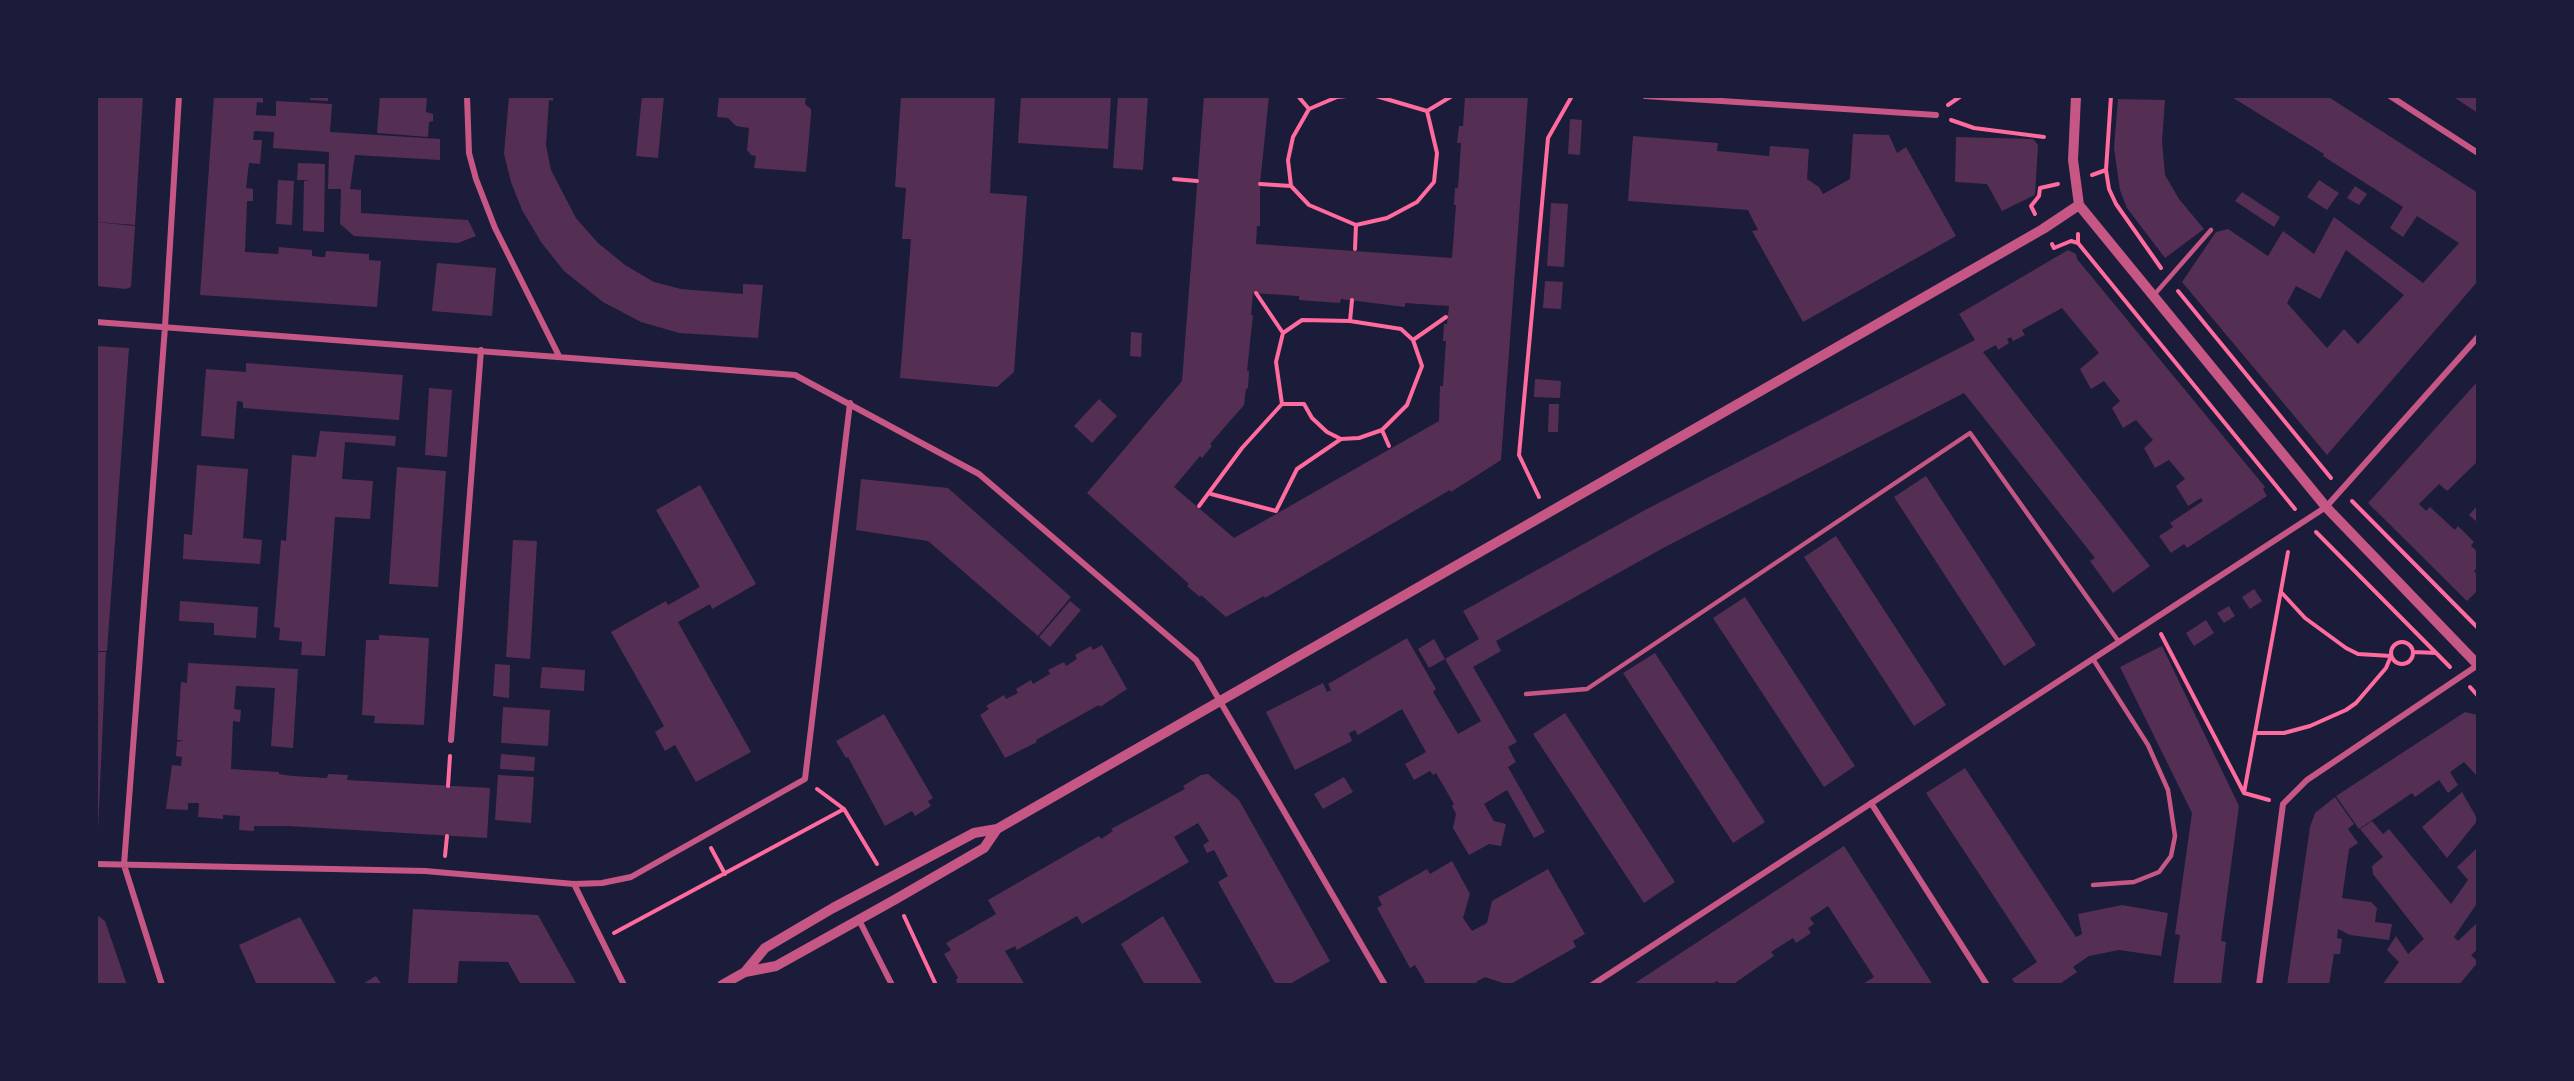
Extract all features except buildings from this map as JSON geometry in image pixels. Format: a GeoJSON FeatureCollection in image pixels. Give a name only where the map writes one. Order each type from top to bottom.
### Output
{"type":"FeatureCollection","features":[{"type":"Feature","properties":{"kind":"street"},"geometry":{"type":"LineString","coordinates":[[162,985],[124,865],[165,327],[179,96]]}},
{"type":"Feature","properties":{"kind":"street"},"geometry":{"type":"LineString","coordinates":[[467,96],[469,153],[476,179],[495,228],[559,356]]}},
{"type":"Feature","properties":{"kind":"street"},"geometry":{"type":"LineString","coordinates":[[1644,96],[1936,115]]}},
{"type":"Feature","properties":{"kind":"street"},"geometry":{"type":"LineString","coordinates":[[2076,96],[2073,160],[2079,205],[2326,507],[2478,665],[2307,780],[2283,804],[2259,985]]}},
{"type":"Feature","properties":{"kind":"street"},"geometry":{"type":"LineString","coordinates":[[2390,96],[2478,153]]}},
{"type":"Feature","properties":{"kind":"street"},"geometry":{"type":"LineString","coordinates":[[745,972],[765,948],[833,908],[974,833],[998,829],[2043,229],[2079,205]]}},
{"type":"Feature","properties":{"kind":"street"},"geometry":{"type":"LineString","coordinates":[[96,322],[795,375],[850,403],[979,474],[1196,660],[1218,702],[1385,985]]}},
{"type":"Feature","properties":{"kind":"street"},"geometry":{"type":"LineString","coordinates":[[1592,985],[2326,507],[2478,337]]}},
{"type":"Feature","properties":{"kind":"street"},"geometry":{"type":"LineString","coordinates":[[451,740],[481,350]]}},
{"type":"Feature","properties":{"kind":"street"},"geometry":{"type":"LineString","coordinates":[[96,864],[425,871],[574,884],[631,877],[805,779],[850,403]]}},
{"type":"Feature","properties":{"kind":"street"},"geometry":{"type":"LineString","coordinates":[[1871,803],[1987,985]]}},
{"type":"Feature","properties":{"kind":"street"},"geometry":{"type":"LineString","coordinates":[[722,985],[745,972],[776,966],[859,920],[984,848],[998,829]]}},
{"type":"Feature","properties":{"kind":"street"},"geometry":{"type":"LineString","coordinates":[[574,884],[624,985]]}},
{"type":"Feature","properties":{"kind":"street"},"geometry":{"type":"LineString","coordinates":[[859,920],[892,985]]}},
{"type":"Feature","properties":{"kind":"lane"},"geometry":{"type":"LineString","coordinates":[[2154,295],[2211,230]]}},
{"type":"Feature","properties":{"kind":"lane"},"geometry":{"type":"LineString","coordinates":[[1526,694],[1587,689],[1970,434],[2119,642]]}},
{"type":"Feature","properties":{"kind":"lane"},"geometry":{"type":"LineString","coordinates":[[2093,658],[2134,720],[2148,746],[2168,790],[2175,836],[2171,856],[2159,872],[2134,882],[2093,885]]}},
{"type":"Feature","properties":{"kind":"path"},"geometry":{"type":"LineString","coordinates":[[1298,96],[1309,109]]}},
{"type":"Feature","properties":{"kind":"path"},"geometry":{"type":"LineString","coordinates":[[1347,96],[1337,97],[1309,109],[1293,137],[1288,160],[1291,186],[1309,205],[1356,225],[1387,218],[1417,202],[1434,182],[1437,153],[1427,111]]}},
{"type":"Feature","properties":{"kind":"path"},"geometry":{"type":"LineString","coordinates":[[1376,96],[1427,111],[1452,96]]}},
{"type":"Feature","properties":{"kind":"path"},"geometry":{"type":"LineString","coordinates":[[1547,514],[1519,455],[1548,138],[1572,96]]}},
{"type":"Feature","properties":{"kind":"path"},"geometry":{"type":"LineString","coordinates":[[2111,96],[2106,170],[2116,204],[2168,279],[2341,490],[2478,628]]}},
{"type":"Feature","properties":{"kind":"path"},"geometry":{"type":"LineString","coordinates":[[1936,115],[1974,128],[2044,137]]}},
{"type":"Feature","properties":{"kind":"path"},"geometry":{"type":"LineString","coordinates":[[2095,173],[2106,170]]}},
{"type":"Feature","properties":{"kind":"path"},"geometry":{"type":"LineString","coordinates":[[1174,179],[1197,181]]}},
{"type":"Feature","properties":{"kind":"path"},"geometry":{"type":"LineString","coordinates":[[1260,184],[1291,186]]}},
{"type":"Feature","properties":{"kind":"path"},"geometry":{"type":"LineString","coordinates":[[2033,210],[2031,206],[2039,196],[2040,188],[2047,186]]}},
{"type":"Feature","properties":{"kind":"path"},"geometry":{"type":"LineString","coordinates":[[2111,209],[2116,204]]}},
{"type":"Feature","properties":{"kind":"path"},"geometry":{"type":"LineString","coordinates":[[1355,249],[1356,225]]}},
{"type":"Feature","properties":{"kind":"path"},"geometry":{"type":"LineString","coordinates":[[2052,244],[2055,248],[2071,241],[2078,243],[2082,238]]}},
{"type":"Feature","properties":{"kind":"path"},"geometry":{"type":"LineString","coordinates":[[1256,293],[1283,333]]}},
{"type":"Feature","properties":{"kind":"path"},"geometry":{"type":"LineString","coordinates":[[1350,321],[1352,300]]}},
{"type":"Feature","properties":{"kind":"path"},"geometry":{"type":"LineString","coordinates":[[1413,340],[1446,317]]}},
{"type":"Feature","properties":{"kind":"path"},"geometry":{"type":"LineString","coordinates":[[1199,506],[1242,448],[1282,404],[1304,404],[1312,418],[1327,432],[1341,439],[1359,438],[1382,430],[1407,405],[1422,366],[1413,340],[1401,329],[1350,321],[1302,320],[1283,333],[1276,362],[1282,404]]}},
{"type":"Feature","properties":{"kind":"path"},"geometry":{"type":"LineString","coordinates":[[1382,430],[1389,446]]}},
{"type":"Feature","properties":{"kind":"path"},"geometry":{"type":"LineString","coordinates":[[1210,494],[1276,511],[1296,469],[1341,439]]}},
{"type":"Feature","properties":{"kind":"path"},"geometry":{"type":"LineString","coordinates":[[2244,793],[2293,528]]}},
{"type":"Feature","properties":{"kind":"path"},"geometry":{"type":"LineString","coordinates":[[2255,733],[2284,733],[2301,729],[2346,710],[2356,703],[2380,675],[2391,656],[2394,645],[2401,641],[2409,643],[2414,652],[2412,659],[2403,664],[2396,662],[2391,656],[2358,654],[2305,618],[2281,592]]}},
{"type":"Feature","properties":{"kind":"path"},"geometry":{"type":"LineString","coordinates":[[2154,620],[2244,793],[2283,804]]}},
{"type":"Feature","properties":{"kind":"path"},"geometry":{"type":"LineString","coordinates":[[2414,652],[2436,653]]}},
{"type":"Feature","properties":{"kind":"path"},"geometry":{"type":"LineString","coordinates":[[448,786],[451,740]]}},
{"type":"Feature","properties":{"kind":"path"},"geometry":{"type":"LineString","coordinates":[[805,779],[844,809],[882,872]]}},
{"type":"Feature","properties":{"kind":"path"},"geometry":{"type":"LineString","coordinates":[[603,939],[844,809]]}},
{"type":"Feature","properties":{"kind":"path"},"geometry":{"type":"LineString","coordinates":[[704,836],[725,874]]}},
{"type":"Feature","properties":{"kind":"path"},"geometry":{"type":"LineString","coordinates":[[904,915],[936,985]]}}]}
